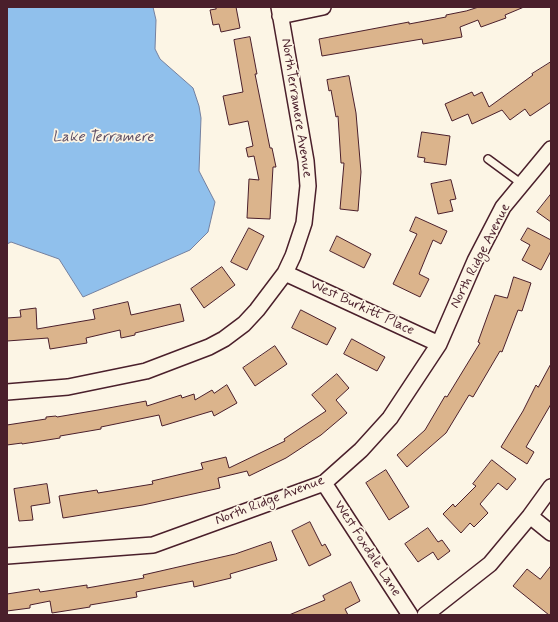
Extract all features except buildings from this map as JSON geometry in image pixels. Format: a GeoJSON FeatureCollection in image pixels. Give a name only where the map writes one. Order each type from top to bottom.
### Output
{"type":"FeatureCollection","features":[{"type":"Feature","properties":{"kind":"street"},"geometry":{"type":"LineString","coordinates":[[280,12],[324,7]]}},
{"type":"Feature","properties":{"kind":"street","name":"NorthTerramere Avenue"},"geometry":{"type":"LineString","coordinates":[[7,392],[68,387],[146,371],[209,347],[224,339],[244,324],[258,310],[285,273],[293,256],[304,223],[308,186],[306,160],[280,12]]}},
{"type":"Feature","properties":{"kind":"street","name":"North Ridge Avenue"},"geometry":{"type":"LineString","coordinates":[[7,556],[153,546],[324,483],[361,450],[390,418],[439,344],[475,261],[503,207],[551,149]]}},
{"type":"Feature","properties":{"kind":"street","name":"West Burkitt Place"},"geometry":{"type":"LineString","coordinates":[[285,273],[439,344]]}},
{"type":"Feature","properties":{"kind":"street","name":"West Foxdale Lane"},"geometry":{"type":"LineString","coordinates":[[324,483],[410,615]]}},
{"type":"Feature","properties":{"kind":"street"},"geometry":{"type":"LineString","coordinates":[[425,615],[490,564],[530,516],[551,487]]}},
{"type":"Feature","properties":{"kind":"street"},"geometry":{"type":"LineString","coordinates":[[530,516],[551,533]]}},
{"type":"Feature","properties":{"kind":"lane"},"geometry":{"type":"LineString","coordinates":[[488,159],[522,184]]}},
{"type":"Feature","properties":{"kind":"water","name":"Lake Terramere"},"geometry":{"type":"Polygon","coordinates":[[[7,7],[153,7],[156,20],[155,49],[160,59],[193,88],[199,106],[201,118],[199,171],[215,202],[208,232],[190,250],[83,297],[59,259],[11,242],[7,244],[7,7]]]}}]}
